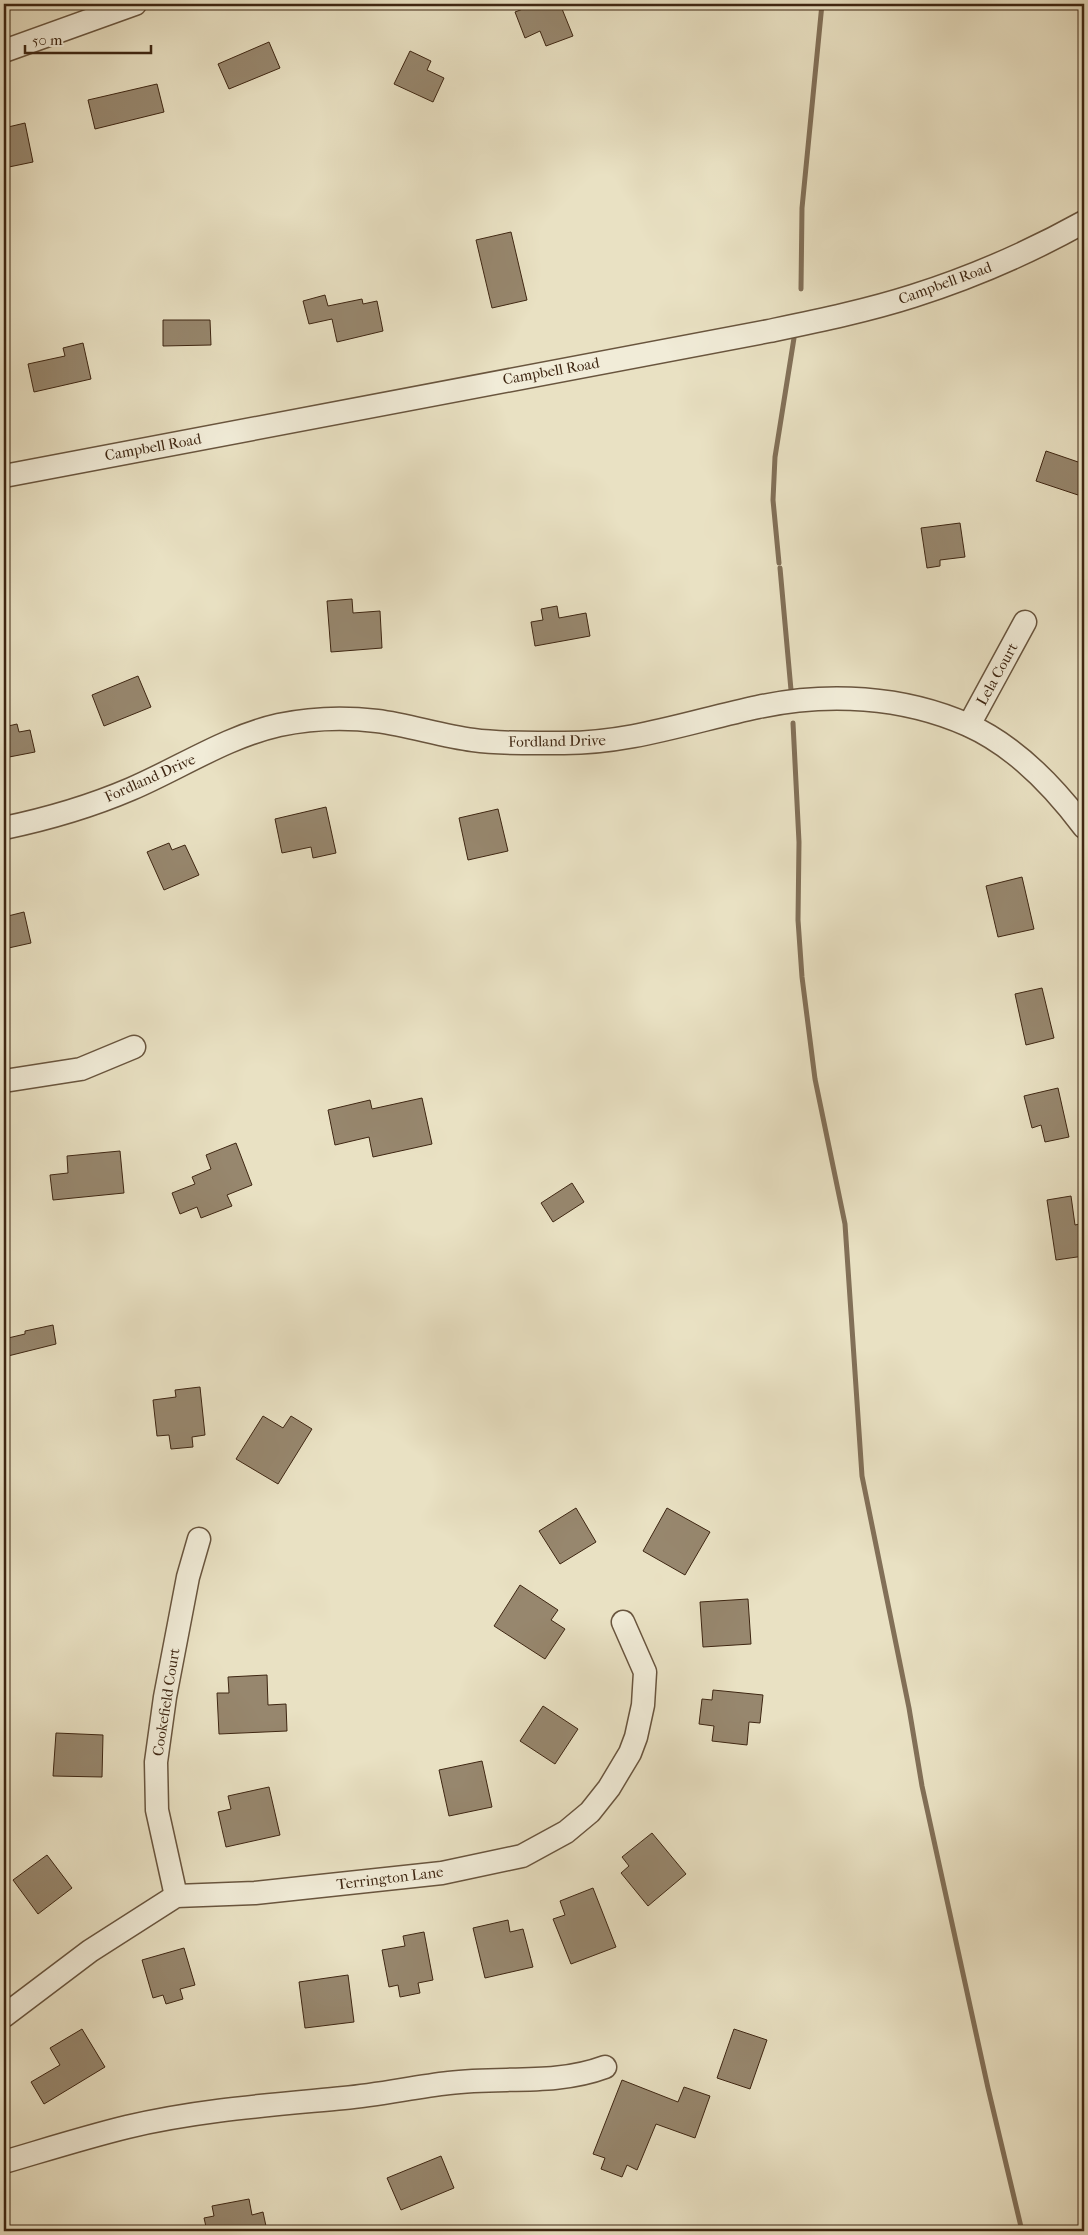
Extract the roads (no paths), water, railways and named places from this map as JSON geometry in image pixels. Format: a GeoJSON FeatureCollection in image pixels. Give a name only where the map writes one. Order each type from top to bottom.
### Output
{"type":"FeatureCollection","features":[{"type":"Feature","properties":{"kind":"street"},"geometry":{"type":"LineString","coordinates":[[4,51],[135,4]]}},
{"type":"Feature","properties":{"kind":"street","name":"Campbell Road"},"geometry":{"type":"LineString","coordinates":[[4,476],[769,331],[863,310],[936,288],[997,264],[1084,222]]}},
{"type":"Feature","properties":{"kind":"street","name":"Lela Court"},"geometry":{"type":"LineString","coordinates":[[969,725],[1025,622]]}},
{"type":"Feature","properties":{"kind":"street","name":"Fordland Drive"},"geometry":{"type":"LineString","coordinates":[[4,828],[65,814],[132,789],[244,736],[275,726],[308,720],[342,718],[378,721],[473,740],[597,742],[655,733],[757,707],[794,700],[824,698],[896,704],[923,710],[969,725],[1031,767],[1060,797],[1084,827]]}},
{"type":"Feature","properties":{"kind":"street"},"geometry":{"type":"LineString","coordinates":[[4,1081],[81,1069],[134,1047]]}},
{"type":"Feature","properties":{"kind":"street","name":"Cookefield Court"},"geometry":{"type":"LineString","coordinates":[[176,1896],[157,1810],[156,1762],[165,1697],[188,1577],[198,1539]]}},
{"type":"Feature","properties":{"kind":"street","name":"Terrington Lane"},"geometry":{"type":"LineString","coordinates":[[176,1896],[255,1893],[434,1874],[522,1856],[551,1842],[590,1812],[621,1770],[636,1737],[643,1705],[645,1672],[623,1622]]}},
{"type":"Feature","properties":{"kind":"street"},"geometry":{"type":"LineString","coordinates":[[4,2016],[90,1951],[176,1896]]}},
{"type":"Feature","properties":{"kind":"street"},"geometry":{"type":"LineString","coordinates":[[4,2162],[128,2127],[201,2113],[299,2101],[345,2098],[451,2082],[558,2079],[587,2074],[605,2067]]}},
{"type":"Feature","properties":{"kind":"waterway"},"geometry":{"type":"LineString","coordinates":[[801,289],[802,208],[822,4]]}},
{"type":"Feature","properties":{"kind":"waterway"},"geometry":{"type":"LineString","coordinates":[[779,563],[773,500],[775,457],[794,338]]}},
{"type":"Feature","properties":{"kind":"waterway"},"geometry":{"type":"LineString","coordinates":[[780,568],[791,690]]}},
{"type":"Feature","properties":{"kind":"waterway"},"geometry":{"type":"LineString","coordinates":[[793,723],[799,842],[798,920],[802,977],[815,1079],[845,1224],[862,1476],[909,1708],[922,1786],[988,2088],[1022,2231]]}}]}
